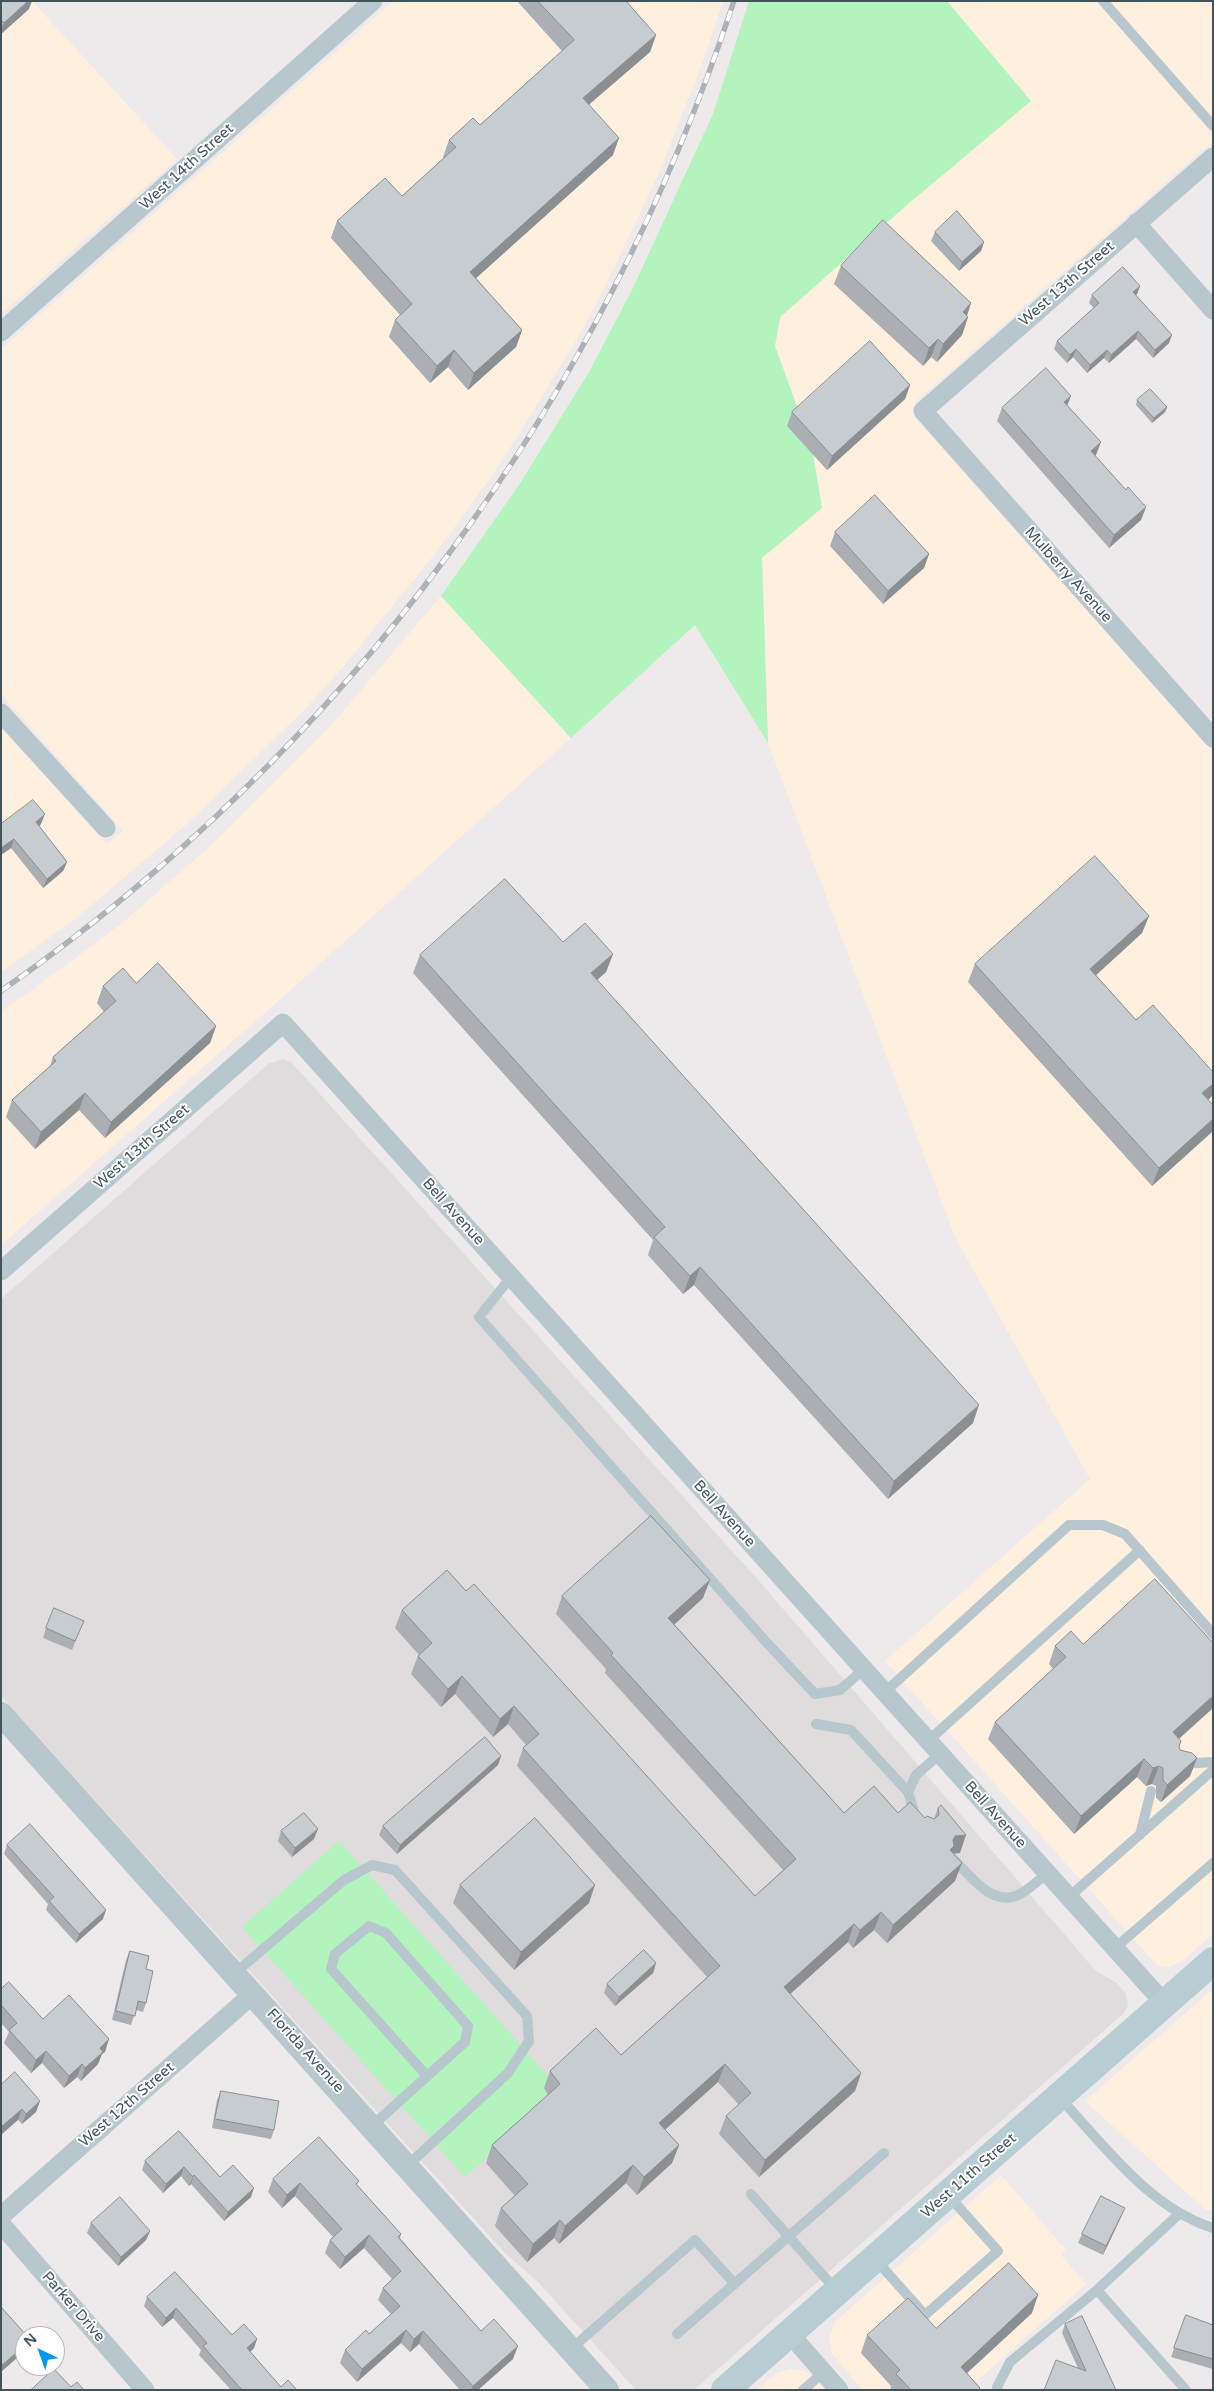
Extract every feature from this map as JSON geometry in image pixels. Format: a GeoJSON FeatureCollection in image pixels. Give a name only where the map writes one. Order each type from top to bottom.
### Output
{"type":"FeatureCollection","features":[{"type":"Feature","properties":{"kind":"main road","name":"West 11th Street"},"geometry":{"type":"LineString","coordinates":[[730,2388],[874,2258],[1213,1961]]}},
{"type":"Feature","properties":{"kind":"street","name":"West 14th Street"},"geometry":{"type":"LineString","coordinates":[[1,332],[373,1]]}},
{"type":"Feature","properties":{"kind":"street","name":"West 13th Street"},"geometry":{"type":"LineString","coordinates":[[923,411],[1213,157]]}},
{"type":"Feature","properties":{"kind":"street"},"geometry":{"type":"LineString","coordinates":[[1136,223],[1213,310]]}},
{"type":"Feature","properties":{"kind":"street","name":"Mulberry Avenue"},"geometry":{"type":"LineString","coordinates":[[923,411],[1213,738]]}},
{"type":"Feature","properties":{"kind":"street"},"geometry":{"type":"LineString","coordinates":[[1,713],[106,828]]}},
{"type":"Feature","properties":{"kind":"street","name":"West 13th Street"},"geometry":{"type":"LineString","coordinates":[[1,1272],[283,1024]]}},
{"type":"Feature","properties":{"kind":"street","name":"Bell Avenue"},"geometry":{"type":"LineString","coordinates":[[283,1024],[1165,2004]]}},
{"type":"Feature","properties":{"kind":"street","name":"Florida Avenue"},"geometry":{"type":"LineString","coordinates":[[1,1714],[607,2390]]}},
{"type":"Feature","properties":{"kind":"street","name":"West 12th Street"},"geometry":{"type":"LineString","coordinates":[[1,2216],[254,1994]]}},
{"type":"Feature","properties":{"kind":"street","name":"Parker Drive"},"geometry":{"type":"LineString","coordinates":[[1,2224],[145,2390]]}},
{"type":"Feature","properties":{"kind":"street"},"geometry":{"type":"LineString","coordinates":[[790,2334],[839,2390]]}},
{"type":"Feature","properties":{"kind":"lane"},"geometry":{"type":"LineString","coordinates":[[1103,1],[1213,126]]}},
{"type":"Feature","properties":{"kind":"lane"},"geometry":{"type":"LineString","coordinates":[[511,1277],[479,1317],[767,1643],[815,1694],[840,1690],[864,1669]]}},
{"type":"Feature","properties":{"kind":"lane"},"geometry":{"type":"LineString","coordinates":[[885,1692],[1069,1525],[1103,1525],[1125,1534],[1213,1634]]}},
{"type":"Feature","properties":{"kind":"lane"},"geometry":{"type":"LineString","coordinates":[[908,1792],[916,1775],[934,1747],[1140,1550]]}},
{"type":"Feature","properties":{"kind":"lane"},"geometry":{"type":"LineString","coordinates":[[816,1724],[851,1730],[908,1792],[913,1812],[922,1824]]}},
{"type":"Feature","properties":{"kind":"lane"},"geometry":{"type":"LineString","coordinates":[[1179,1764],[1213,1762]]}},
{"type":"Feature","properties":{"kind":"lane"},"geometry":{"type":"LineString","coordinates":[[1069,1897],[1213,1770]]}},
{"type":"Feature","properties":{"kind":"lane"},"geometry":{"type":"LineString","coordinates":[[1140,1835],[1150,1791]]}},
{"type":"Feature","properties":{"kind":"lane"},"geometry":{"type":"LineString","coordinates":[[953,1859],[986,1891],[1002,1899],[1018,1896],[1048,1873]]}},
{"type":"Feature","properties":{"kind":"lane"},"geometry":{"type":"LineString","coordinates":[[1116,1948],[1213,1863]]}},
{"type":"Feature","properties":{"kind":"lane"},"geometry":{"type":"LineString","coordinates":[[235,1973],[344,1880],[372,1865],[395,1870],[527,2016],[529,2041],[508,2073],[407,2166]]}},
{"type":"Feature","properties":{"kind":"lane"},"geometry":{"type":"LineString","coordinates":[[372,2126],[465,2042],[468,2026],[386,1933],[369,1926],[335,1954],[331,1969],[427,2076]]}},
{"type":"Feature","properties":{"kind":"lane"},"geometry":{"type":"LineString","coordinates":[[1059,2097],[1141,2183],[1179,2214],[1213,2228]]}},
{"type":"Feature","properties":{"kind":"lane"},"geometry":{"type":"LineString","coordinates":[[677,2334],[884,2153]]}},
{"type":"Feature","properties":{"kind":"lane"},"geometry":{"type":"LineString","coordinates":[[751,2194],[837,2292]]}},
{"type":"Feature","properties":{"kind":"lane"},"geometry":{"type":"LineString","coordinates":[[874,2258],[925,2315],[998,2251],[947,2194]]}},
{"type":"Feature","properties":{"kind":"lane"},"geometry":{"type":"LineString","coordinates":[[998,2390],[997,2387],[1010,2362],[1097,2290],[1179,2214]]}},
{"type":"Feature","properties":{"kind":"lane"},"geometry":{"type":"LineString","coordinates":[[571,2349],[695,2240],[735,2284]]}},
{"type":"Feature","properties":{"kind":"lane"},"geometry":{"type":"LineString","coordinates":[[1097,2290],[1186,2390]]}},
{"type":"Feature","properties":{"kind":"lane"},"geometry":{"type":"LineString","coordinates":[[804,2389],[824,2372]]}},
{"type":"Feature","properties":{"kind":"shaded area"},"geometry":{"type":"Polygon","coordinates":[[[1,1],[32,1],[177,159],[1,314],[1,1]]]}},
{"type":"Feature","properties":{"kind":"shaded area"},"geometry":{"type":"Polygon","coordinates":[[[393,1],[723,1],[702,64],[658,175],[602,293],[574,344],[519,434],[491,477],[438,550],[337,674],[302,712],[187,824],[75,919],[1,972],[1,726],[107,845],[123,830],[1,694],[1,349],[393,1]]]}},
{"type":"Feature","properties":{"kind":"shaded area"},"geometry":{"type":"Polygon","coordinates":[[[947,1],[1213,1],[1213,141],[916,401],[913,410],[916,419],[1213,752],[1213,1934],[1181,1962],[1169,1967],[1162,1967],[1154,1962],[885,1661],[1090,1479],[955,1237],[768,743],[762,558],[822,508],[812,448],[775,346],[781,317],[908,204],[1030,101],[947,1]]]}},
{"type":"Feature","properties":{"kind":"shaded area"},"geometry":{"type":"Polygon","coordinates":[[[441,596],[571,738],[285,995],[1,1245],[1,1011],[121,924],[215,842],[329,728],[441,596]]]}},
{"type":"Feature","properties":{"kind":"shaded area"},"geometry":{"type":"Polygon","coordinates":[[[283,1059],[291,1062],[759,1581],[1096,1971],[1117,1983],[1126,1994],[1128,2006],[1124,2013],[694,2390],[636,2390],[538,2282],[507,2255],[1,1696],[1,1299],[268,1064],[283,1059]]]}},
{"type":"Feature","properties":{"kind":"shaded area"},"geometry":{"type":"Polygon","coordinates":[[[1213,1989],[1213,2210],[1207,2211],[1085,2101],[1213,1989]]]}},
{"type":"Feature","properties":{"kind":"shaded area"},"geometry":{"type":"Polygon","coordinates":[[[1001,2175],[1066,2250],[1061,2255],[1086,2284],[971,2386],[974,2390],[862,2390],[832,2353],[829,2337],[835,2322],[1001,2175]]]}},
{"type":"Feature","properties":{"kind":"shaded area"},"geometry":{"type":"Polygon","coordinates":[[[791,2369],[806,2372],[825,2390],[756,2390],[776,2373],[791,2369]]]}},
{"type":"Feature","properties":{"kind":"green space"},"geometry":{"type":"Polygon","coordinates":[[[749,1],[947,1],[1031,101],[908,204],[780,317],[775,346],[812,448],[822,508],[762,558],[768,743],[695,625],[571,738],[441,596],[519,485],[589,372],[632,290],[713,114],[749,1]]]}},
{"type":"Feature","properties":{"kind":"green space"},"geometry":{"type":"Polygon","coordinates":[[[339,1841],[561,2091],[465,2177],[242,1927],[339,1841]]]}},
{"type":"Feature","properties":{"kind":"building"},"geometry":{"type":"Polygon","coordinates":[[[1,1],[28,1],[4,23],[1,20],[1,1]]]}},
{"type":"Feature","properties":{"kind":"building"},"geometry":{"type":"Polygon","coordinates":[[[538,1],[626,1],[656,35],[583,98],[619,138],[470,272],[522,330],[474,373],[454,350],[437,366],[395,320],[412,304],[337,221],[385,178],[402,196],[456,147],[449,140],[473,118],[480,125],[574,40],[538,1]]]}},
{"type":"Feature","properties":{"kind":"building"},"geometry":{"type":"Polygon","coordinates":[[[957,211],[984,242],[962,262],[935,232],[957,211]]]}},
{"type":"Feature","properties":{"kind":"building"},"geometry":{"type":"Polygon","coordinates":[[[883,220],[971,303],[963,312],[968,317],[943,344],[938,339],[929,348],[841,266],[883,220]]]}},
{"type":"Feature","properties":{"kind":"building"},"geometry":{"type":"Polygon","coordinates":[[[1123,267],[1140,286],[1133,292],[1172,335],[1155,350],[1138,331],[1111,355],[1107,350],[1090,365],[1076,349],[1070,355],[1057,341],[1099,303],[1092,295],[1123,267]]]}},
{"type":"Feature","properties":{"kind":"building"},"geometry":{"type":"Polygon","coordinates":[[[870,341],[910,385],[832,456],[792,412],[870,341]]]}},
{"type":"Feature","properties":{"kind":"building"},"geometry":{"type":"Polygon","coordinates":[[[1046,368],[1071,396],[1064,402],[1101,442],[1091,451],[1126,490],[1128,487],[1146,507],[1114,535],[1002,408],[1046,368]]]}},
{"type":"Feature","properties":{"kind":"building"},"geometry":{"type":"Polygon","coordinates":[[[1150,389],[1167,407],[1154,418],[1137,400],[1150,389]]]}},
{"type":"Feature","properties":{"kind":"building"},"geometry":{"type":"Polygon","coordinates":[[[875,495],[929,554],[888,591],[835,532],[875,495]]]}},
{"type":"Feature","properties":{"kind":"building"},"geometry":{"type":"Polygon","coordinates":[[[33,800],[45,814],[36,822],[67,862],[47,879],[14,839],[1,848],[1,824],[33,800]]]}},
{"type":"Feature","properties":{"kind":"building"},"geometry":{"type":"Polygon","coordinates":[[[1095,856],[1149,916],[1090,969],[1136,1020],[1153,1005],[1213,1072],[1213,1084],[1202,1093],[1213,1105],[1213,1119],[1159,1168],[975,964],[1095,856]]]}},
{"type":"Feature","properties":{"kind":"building"},"geometry":{"type":"Polygon","coordinates":[[[505,879],[563,942],[585,923],[613,954],[591,973],[979,1405],[894,1481],[700,1267],[690,1276],[654,1237],[665,1227],[420,955],[505,879]]]}},
{"type":"Feature","properties":{"kind":"building"},"geometry":{"type":"Polygon","coordinates":[[[158,963],[216,1026],[111,1122],[85,1093],[41,1132],[12,1100],[56,1061],[53,1057],[116,1001],[103,986],[123,968],[136,983],[158,963]]]}},
{"type":"Feature","properties":{"kind":"building"},"geometry":{"type":"Polygon","coordinates":[[[651,1516],[710,1580],[668,1618],[844,1813],[874,1786],[898,1813],[910,1802],[925,1818],[927,1816],[934,1819],[939,1815],[938,1808],[941,1805],[966,1835],[955,1836],[953,1840],[954,1846],[950,1850],[962,1863],[893,1925],[881,1912],[860,1930],[854,1924],[784,1987],[861,2073],[765,2160],[726,2116],[751,2093],[725,2064],[659,2123],[679,2145],[644,2177],[633,2165],[565,2226],[560,2220],[533,2244],[501,2208],[528,2184],[492,2145],[560,2084],[550,2071],[596,2028],[621,2055],[720,1966],[523,1748],[539,1734],[514,1706],[500,1719],[462,1676],[448,1689],[418,1656],[432,1643],[402,1610],[447,1570],[466,1591],[474,1584],[755,1896],[796,1859],[611,1655],[613,1653],[562,1596],[651,1516]]]}},
{"type":"Feature","properties":{"kind":"building"},"geometry":{"type":"Polygon","coordinates":[[[1155,1579],[1213,1643],[1213,1696],[1173,1732],[1181,1741],[1180,1750],[1192,1753],[1197,1758],[1167,1785],[1163,1780],[1163,1768],[1159,1766],[1153,1768],[1144,1759],[1081,1816],[995,1722],[1066,1657],[1055,1646],[1071,1631],[1083,1644],[1155,1579]]]}},
{"type":"Feature","properties":{"kind":"building"},"geometry":{"type":"Polygon","coordinates":[[[54,1608],[84,1621],[75,1641],[46,1628],[54,1608]]]}},
{"type":"Feature","properties":{"kind":"building"},"geometry":{"type":"Polygon","coordinates":[[[485,1737],[501,1756],[400,1845],[383,1826],[485,1737]]]}},
{"type":"Feature","properties":{"kind":"building"},"geometry":{"type":"Polygon","coordinates":[[[304,1813],[318,1829],[295,1848],[281,1831],[304,1813]]]}},
{"type":"Feature","properties":{"kind":"building"},"geometry":{"type":"Polygon","coordinates":[[[535,1818],[595,1885],[521,1952],[460,1885],[535,1818]]]}},
{"type":"Feature","properties":{"kind":"building"},"geometry":{"type":"Polygon","coordinates":[[[30,1824],[106,1910],[79,1934],[49,1901],[54,1897],[7,1845],[30,1824]]]}},
{"type":"Feature","properties":{"kind":"building"},"geometry":{"type":"Polygon","coordinates":[[[644,1950],[656,1963],[619,1997],[607,1984],[644,1950]]]}},
{"type":"Feature","properties":{"kind":"building"},"geometry":{"type":"Polygon","coordinates":[[[130,1951],[149,1956],[146,1969],[153,1971],[146,2003],[138,2001],[135,2016],[116,2011],[130,1951]]]}},
{"type":"Feature","properties":{"kind":"building"},"geometry":{"type":"Polygon","coordinates":[[[9,1982],[43,2019],[69,1995],[109,2039],[100,2048],[103,2052],[85,2068],[82,2064],[69,2076],[46,2051],[36,2060],[9,2030],[17,2023],[1,2005],[1,1989],[9,1982]]]}},
{"type":"Feature","properties":{"kind":"building"},"geometry":{"type":"Polygon","coordinates":[[[15,2072],[40,2101],[26,2114],[22,2109],[1,2127],[1,2085],[15,2072]]]}},
{"type":"Feature","properties":{"kind":"building"},"geometry":{"type":"Polygon","coordinates":[[[221,2091],[279,2101],[274,2130],[215,2119],[221,2091]]]}},
{"type":"Feature","properties":{"kind":"building"},"geometry":{"type":"Polygon","coordinates":[[[179,2131],[220,2177],[233,2165],[254,2188],[228,2212],[194,2175],[193,2177],[184,2167],[166,2184],[145,2161],[179,2131]]]}},
{"type":"Feature","properties":{"kind":"building"},"geometry":{"type":"Polygon","coordinates":[[[319,2137],[359,2181],[356,2184],[401,2234],[398,2237],[481,2331],[494,2319],[518,2346],[473,2386],[423,2331],[414,2339],[406,2330],[362,2369],[345,2350],[366,2330],[369,2334],[400,2306],[383,2288],[401,2271],[369,2235],[345,2257],[330,2240],[342,2229],[300,2183],[287,2195],[273,2179],[319,2137]]]}},
{"type":"Feature","properties":{"kind":"building"},"geometry":{"type":"Polygon","coordinates":[[[1101,2196],[1125,2208],[1106,2246],[1082,2234],[1101,2196]]]}},
{"type":"Feature","properties":{"kind":"building"},"geometry":{"type":"Polygon","coordinates":[[[120,2197],[150,2231],[121,2257],[91,2223],[120,2197]]]}},
{"type":"Feature","properties":{"kind":"building"},"geometry":{"type":"Polygon","coordinates":[[[1009,2263],[1038,2295],[961,2367],[980,2388],[978,2390],[911,2390],[896,2374],[900,2370],[867,2335],[908,2298],[936,2328],[1009,2263]]]}},
{"type":"Feature","properties":{"kind":"building"},"geometry":{"type":"Polygon","coordinates":[[[175,2272],[232,2335],[244,2324],[257,2339],[247,2348],[281,2387],[288,2380],[297,2390],[242,2390],[203,2346],[207,2343],[176,2308],[166,2318],[147,2297],[175,2272]]]}},
{"type":"Feature","properties":{"kind":"building"},"geometry":{"type":"Polygon","coordinates":[[[1,2309],[18,2326],[15,2326],[15,2354],[1,2366],[1,2309]]]}},
{"type":"Feature","properties":{"kind":"building"},"geometry":{"type":"Polygon","coordinates":[[[1186,2315],[1213,2325],[1213,2359],[1174,2348],[1186,2315]]]}},
{"type":"Feature","properties":{"kind":"building"},"geometry":{"type":"Polygon","coordinates":[[[1082,2316],[1116,2390],[1044,2390],[1056,2360],[1086,2371],[1065,2324],[1082,2316]]]}},
{"type":"Feature","properties":{"kind":"building"},"geometry":{"type":"Polygon","coordinates":[[[46,2376],[61,2376],[71,2387],[77,2382],[84,2390],[31,2390],[46,2376]]]}},
{"type":"Feature","properties":{"kind":"railway"},"geometry":{"type":"LineString","coordinates":[[1,991],[126,895],[243,790],[350,677],[448,555],[535,426],[612,290],[679,148],[734,1]]}}]}
